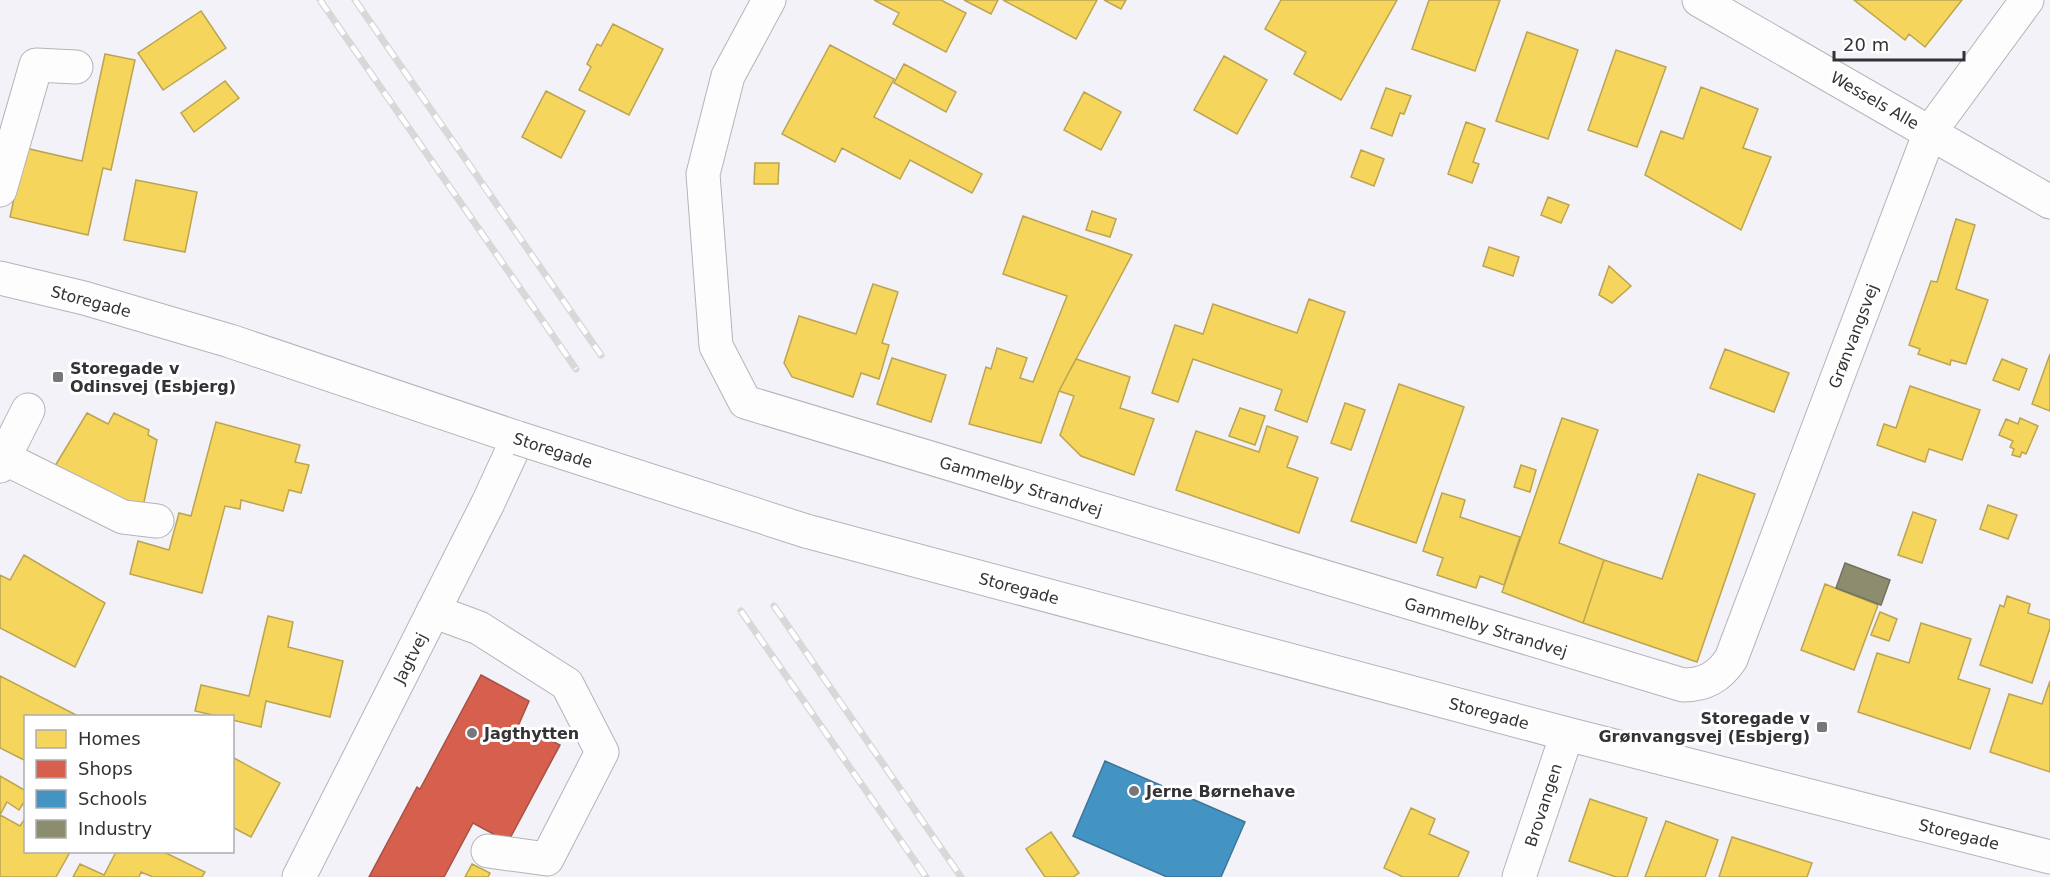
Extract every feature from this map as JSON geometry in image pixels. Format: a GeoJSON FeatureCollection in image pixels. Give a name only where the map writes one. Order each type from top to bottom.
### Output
{"type":"FeatureCollection","features":[{"type":"Feature","properties":{"kind":"street","name":"Gammelby Strandvej"},"geometry":{"type":"LineString","coordinates":[[769,0],[728,76],[703,174],[716,346],[745,402],[1663,681],[1683,685],[1704,683]]}},
{"type":"Feature","properties":{"kind":"street","name":"Wessels Alle"},"geometry":{"type":"LineString","coordinates":[[1699,0],[2050,202]]}},
{"type":"Feature","properties":{"kind":"street","name":"Grønvangsvej"},"geometry":{"type":"LineString","coordinates":[[1704,683],[1714,678],[1731,659],[1930,132],[2027,0]]}},
{"type":"Feature","properties":{"kind":"street"},"geometry":{"type":"LineString","coordinates":[[0,190],[36,65],[76,67]]}},
{"type":"Feature","properties":{"kind":"street","name":"Storegade"},"geometry":{"type":"LineString","coordinates":[[0,278],[84,298],[230,341],[518,438],[806,531],[1567,734],[2050,857]]}},
{"type":"Feature","properties":{"kind":"street"},"geometry":{"type":"LineString","coordinates":[[28,410],[2,462],[123,517],[157,521]]}},
{"type":"Feature","properties":{"kind":"street","name":"Jagtvej"},"geometry":{"type":"LineString","coordinates":[[299,877],[518,438]]}},
{"type":"Feature","properties":{"kind":"street"},"geometry":{"type":"LineString","coordinates":[[433,611],[479,628],[567,684],[602,752],[547,859],[488,851]]}},
{"type":"Feature","properties":{"kind":"street","name":"Brovangen"},"geometry":{"type":"LineString","coordinates":[[1519,877],[1567,734]]}},
{"type":"Feature","properties":{"kind":"building: Homes"},"geometry":{"type":"Polygon","coordinates":[[[874,0],[941,0],[966,13],[946,52],[893,24],[899,13],[874,0]]]}},
{"type":"Feature","properties":{"kind":"building: Homes"},"geometry":{"type":"Polygon","coordinates":[[[964,0],[998,0],[991,14],[964,0]]]}},
{"type":"Feature","properties":{"kind":"building: Homes"},"geometry":{"type":"Polygon","coordinates":[[[1003,0],[1097,0],[1076,39],[1003,0]]]}},
{"type":"Feature","properties":{"kind":"building: Homes"},"geometry":{"type":"Polygon","coordinates":[[[1104,0],[1126,0],[1121,9],[1104,0]]]}},
{"type":"Feature","properties":{"kind":"building: Homes"},"geometry":{"type":"Polygon","coordinates":[[[1281,0],[1397,0],[1341,100],[1294,74],[1306,52],[1265,29],[1281,0]]]}},
{"type":"Feature","properties":{"kind":"building: Homes"},"geometry":{"type":"Polygon","coordinates":[[[1429,0],[1500,0],[1475,71],[1412,49],[1429,0]]]}},
{"type":"Feature","properties":{"kind":"building: Homes"},"geometry":{"type":"Polygon","coordinates":[[[1854,0],[1962,0],[1925,47],[1909,34],[1905,40],[1854,0]]]}},
{"type":"Feature","properties":{"kind":"building: Homes"},"geometry":{"type":"Polygon","coordinates":[[[201,11],[226,48],[163,90],[138,53],[201,11]]]}},
{"type":"Feature","properties":{"kind":"building: Homes"},"geometry":{"type":"Polygon","coordinates":[[[613,24],[663,49],[629,115],[579,90],[591,67],[587,64],[597,44],[601,46],[613,24]]]}},
{"type":"Feature","properties":{"kind":"building: Homes"},"geometry":{"type":"Polygon","coordinates":[[[1527,32],[1578,50],[1548,139],[1496,121],[1527,32]]]}},
{"type":"Feature","properties":{"kind":"building: Homes"},"geometry":{"type":"Polygon","coordinates":[[[830,45],[894,79],[874,117],[982,174],[972,193],[910,160],[900,179],[842,148],[835,162],[782,134],[830,45]]]}},
{"type":"Feature","properties":{"kind":"building: Homes"},"geometry":{"type":"Polygon","coordinates":[[[1616,50],[1666,67],[1637,147],[1588,130],[1616,50]]]}},
{"type":"Feature","properties":{"kind":"building: Homes"},"geometry":{"type":"Polygon","coordinates":[[[105,54],[135,60],[111,170],[103,168],[88,235],[10,217],[25,148],[82,161],[105,54]]]}},
{"type":"Feature","properties":{"kind":"building: Homes"},"geometry":{"type":"Polygon","coordinates":[[[1224,56],[1267,80],[1237,134],[1194,110],[1224,56]]]}},
{"type":"Feature","properties":{"kind":"building: Homes"},"geometry":{"type":"Polygon","coordinates":[[[904,64],[956,92],[946,112],[894,83],[904,64]]]}},
{"type":"Feature","properties":{"kind":"building: Homes"},"geometry":{"type":"Polygon","coordinates":[[[225,81],[239,98],[194,132],[181,113],[225,81]]]}},
{"type":"Feature","properties":{"kind":"building: Homes"},"geometry":{"type":"Polygon","coordinates":[[[1701,87],[1758,109],[1743,148],[1771,157],[1741,230],[1645,175],[1661,131],[1683,139],[1701,87]]]}},
{"type":"Feature","properties":{"kind":"building: Homes"},"geometry":{"type":"Polygon","coordinates":[[[1386,88],[1411,96],[1404,114],[1400,113],[1392,136],[1371,128],[1386,88]]]}},
{"type":"Feature","properties":{"kind":"building: Homes"},"geometry":{"type":"Polygon","coordinates":[[[546,91],[585,111],[561,158],[522,137],[546,91]]]}},
{"type":"Feature","properties":{"kind":"building: Homes"},"geometry":{"type":"Polygon","coordinates":[[[1084,92],[1121,112],[1101,150],[1064,130],[1084,92]]]}},
{"type":"Feature","properties":{"kind":"building: Homes"},"geometry":{"type":"Polygon","coordinates":[[[1466,122],[1485,129],[1473,162],[1479,164],[1472,183],[1448,174],[1466,122]]]}},
{"type":"Feature","properties":{"kind":"building: Homes"},"geometry":{"type":"Polygon","coordinates":[[[1361,150],[1384,159],[1374,186],[1351,177],[1361,150]]]}},
{"type":"Feature","properties":{"kind":"building: Homes"},"geometry":{"type":"Polygon","coordinates":[[[755,163],[779,163],[778,184],[754,184],[755,163]]]}},
{"type":"Feature","properties":{"kind":"building: Homes"},"geometry":{"type":"Polygon","coordinates":[[[136,180],[197,192],[185,252],[124,240],[136,180]]]}},
{"type":"Feature","properties":{"kind":"building: Homes"},"geometry":{"type":"Polygon","coordinates":[[[1548,197],[1569,205],[1561,223],[1541,215],[1548,197]]]}},
{"type":"Feature","properties":{"kind":"building: Homes"},"geometry":{"type":"Polygon","coordinates":[[[1092,211],[1116,219],[1110,237],[1086,230],[1092,211]]]}},
{"type":"Feature","properties":{"kind":"building: Homes"},"geometry":{"type":"Polygon","coordinates":[[[1023,216],[1132,255],[1059,391],[1041,443],[969,424],[986,367],[991,369],[997,348],[1027,358],[1020,378],[1033,382],[1067,296],[1003,274],[1023,216]]]}},
{"type":"Feature","properties":{"kind":"building: Homes"},"geometry":{"type":"Polygon","coordinates":[[[1956,219],[1975,225],[1956,289],[1988,300],[1966,364],[1951,360],[1950,365],[1918,354],[1920,349],[1909,345],[1931,281],[1937,282],[1956,219]]]}},
{"type":"Feature","properties":{"kind":"building: Homes"},"geometry":{"type":"Polygon","coordinates":[[[1489,247],[1519,257],[1513,276],[1483,266],[1489,247]]]}},
{"type":"Feature","properties":{"kind":"building: Homes"},"geometry":{"type":"Polygon","coordinates":[[[1609,266],[1631,286],[1612,303],[1599,295],[1609,266]]]}},
{"type":"Feature","properties":{"kind":"building: Homes"},"geometry":{"type":"Polygon","coordinates":[[[873,284],[898,292],[882,343],[889,345],[879,379],[861,373],[853,397],[792,377],[784,363],[799,316],[856,334],[873,284]]]}},
{"type":"Feature","properties":{"kind":"building: Homes"},"geometry":{"type":"Polygon","coordinates":[[[1309,299],[1345,312],[1307,422],[1275,410],[1282,390],[1193,359],[1178,402],[1152,393],[1175,325],[1203,334],[1213,304],[1297,333],[1309,299]]]}},
{"type":"Feature","properties":{"kind":"building: Homes"},"geometry":{"type":"Polygon","coordinates":[[[1725,349],[1789,373],[1774,412],[1710,388],[1725,349]]]}},
{"type":"Feature","properties":{"kind":"building: Homes"},"geometry":{"type":"Polygon","coordinates":[[[2050,354],[2050,411],[2032,404],[2050,354]]]}},
{"type":"Feature","properties":{"kind":"building: Homes"},"geometry":{"type":"Polygon","coordinates":[[[892,358],[946,375],[931,422],[877,404],[892,358]]]}},
{"type":"Feature","properties":{"kind":"building: Homes"},"geometry":{"type":"Polygon","coordinates":[[[1076,359],[1130,377],[1120,408],[1154,419],[1134,475],[1081,456],[1060,435],[1074,396],[1059,391],[1076,359]]]}},
{"type":"Feature","properties":{"kind":"building: Homes"},"geometry":{"type":"Polygon","coordinates":[[[2002,359],[2027,369],[2019,390],[1993,380],[2002,359]]]}},
{"type":"Feature","properties":{"kind":"building: Homes"},"geometry":{"type":"Polygon","coordinates":[[[1399,384],[1464,407],[1416,543],[1351,521],[1399,384]]]}},
{"type":"Feature","properties":{"kind":"building: Homes"},"geometry":{"type":"Polygon","coordinates":[[[1910,386],[1980,410],[1962,460],[1929,449],[1925,462],[1877,445],[1884,424],[1896,428],[1910,386]]]}},
{"type":"Feature","properties":{"kind":"building: Homes"},"geometry":{"type":"Polygon","coordinates":[[[1345,403],[1365,410],[1351,450],[1331,443],[1345,403]]]}},
{"type":"Feature","properties":{"kind":"building: Homes"},"geometry":{"type":"Polygon","coordinates":[[[1240,408],[1265,416],[1255,445],[1229,436],[1240,408]]]}},
{"type":"Feature","properties":{"kind":"building: Homes"},"geometry":{"type":"Polygon","coordinates":[[[87,413],[108,424],[114,413],[149,430],[148,435],[157,440],[143,507],[52,471],[87,413]]]}},
{"type":"Feature","properties":{"kind":"building: Homes"},"geometry":{"type":"Polygon","coordinates":[[[1562,418],[1598,430],[1559,543],[1604,560],[1583,623],[1502,592],[1562,418]]]}},
{"type":"Feature","properties":{"kind":"building: Homes"},"geometry":{"type":"Polygon","coordinates":[[[2020,418],[2038,426],[2026,454],[2022,452],[2020,457],[2012,455],[2014,449],[2010,447],[2013,441],[1999,435],[2006,419],[2018,424],[2020,418]]]}},
{"type":"Feature","properties":{"kind":"building: Homes"},"geometry":{"type":"Polygon","coordinates":[[[216,422],[300,445],[295,462],[309,465],[301,493],[289,490],[283,511],[241,500],[240,509],[225,506],[202,593],[130,574],[138,541],[169,550],[179,513],[191,516],[216,422]]]}},
{"type":"Feature","properties":{"kind":"building: Homes"},"geometry":{"type":"Polygon","coordinates":[[[1267,426],[1298,437],[1287,467],[1318,478],[1299,533],[1176,490],[1196,431],[1259,452],[1267,426]]]}},
{"type":"Feature","properties":{"kind":"building: Homes"},"geometry":{"type":"Polygon","coordinates":[[[1521,465],[1536,470],[1530,492],[1514,487],[1521,465]]]}},
{"type":"Feature","properties":{"kind":"building: Homes"},"geometry":{"type":"Polygon","coordinates":[[[1698,474],[1755,494],[1697,662],[1583,623],[1604,560],[1662,579],[1698,474]]]}},
{"type":"Feature","properties":{"kind":"building: Homes"},"geometry":{"type":"Polygon","coordinates":[[[1442,493],[1465,500],[1460,517],[1520,537],[1504,585],[1480,576],[1476,588],[1437,575],[1443,558],[1423,551],[1442,493]]]}},
{"type":"Feature","properties":{"kind":"building: Homes"},"geometry":{"type":"Polygon","coordinates":[[[1988,505],[2017,515],[2008,539],[1980,529],[1988,505]]]}},
{"type":"Feature","properties":{"kind":"building: Homes"},"geometry":{"type":"Polygon","coordinates":[[[1913,512],[1936,520],[1922,563],[1898,555],[1913,512]]]}},
{"type":"Feature","properties":{"kind":"building: Homes"},"geometry":{"type":"Polygon","coordinates":[[[24,555],[105,603],[75,667],[0,628],[0,575],[10,580],[24,555]]]}},
{"type":"Feature","properties":{"kind":"building: Homes"},"geometry":{"type":"Polygon","coordinates":[[[1825,584],[1878,605],[1854,670],[1801,650],[1825,584]]]}},
{"type":"Feature","properties":{"kind":"building: Homes"},"geometry":{"type":"Polygon","coordinates":[[[2007,596],[2030,604],[2028,613],[2050,620],[2050,628],[2032,683],[1980,665],[2000,605],[2004,607],[2007,596]]]}},
{"type":"Feature","properties":{"kind":"building: Homes"},"geometry":{"type":"Polygon","coordinates":[[[1880,612],[1897,619],[1889,641],[1871,635],[1880,612]]]}},
{"type":"Feature","properties":{"kind":"building: Homes"},"geometry":{"type":"Polygon","coordinates":[[[268,616],[293,622],[288,647],[343,661],[330,717],[266,701],[261,727],[234,720],[234,715],[213,715],[195,711],[201,685],[249,696],[268,616]]]}},
{"type":"Feature","properties":{"kind":"building: Homes"},"geometry":{"type":"Polygon","coordinates":[[[1921,623],[1971,639],[1958,679],[1990,689],[1970,749],[1858,712],[1877,653],[1909,663],[1921,623]]]}},
{"type":"Feature","properties":{"kind":"building: Homes"},"geometry":{"type":"Polygon","coordinates":[[[0,676],[76,715],[24,715],[24,760],[0,748],[0,676]]]}},
{"type":"Feature","properties":{"kind":"building: Homes"},"geometry":{"type":"Polygon","coordinates":[[[2050,681],[2050,772],[1990,752],[2009,694],[2042,704],[2050,681]]]}},
{"type":"Feature","properties":{"kind":"building: Homes"},"geometry":{"type":"Polygon","coordinates":[[[234,758],[280,783],[251,837],[234,828],[234,758]]]}},
{"type":"Feature","properties":{"kind":"building: Homes"},"geometry":{"type":"Polygon","coordinates":[[[0,776],[24,790],[24,802],[19,810],[7,802],[0,815],[0,776]]]}},
{"type":"Feature","properties":{"kind":"building: Homes"},"geometry":{"type":"Polygon","coordinates":[[[1590,799],[1647,818],[1627,877],[1616,877],[1569,861],[1590,799]]]}},
{"type":"Feature","properties":{"kind":"building: Homes"},"geometry":{"type":"Polygon","coordinates":[[[1411,808],[1435,819],[1429,834],[1469,852],[1458,877],[1403,877],[1384,868],[1411,808]]]}},
{"type":"Feature","properties":{"kind":"building: Homes"},"geometry":{"type":"Polygon","coordinates":[[[0,815],[20,826],[24,820],[24,853],[69,853],[56,877],[0,877],[0,815]]]}},
{"type":"Feature","properties":{"kind":"building: Homes"},"geometry":{"type":"Polygon","coordinates":[[[1666,821],[1718,840],[1705,877],[1645,877],[1666,821]]]}},
{"type":"Feature","properties":{"kind":"building: Homes"},"geometry":{"type":"Polygon","coordinates":[[[1051,832],[1079,873],[1073,877],[1045,877],[1026,849],[1051,832]]]}},
{"type":"Feature","properties":{"kind":"building: Homes"},"geometry":{"type":"Polygon","coordinates":[[[1732,837],[1812,863],[1807,877],[1719,877],[1732,837]]]}},
{"type":"Feature","properties":{"kind":"building: Homes"},"geometry":{"type":"Polygon","coordinates":[[[115,853],[166,853],[205,872],[202,877],[153,877],[141,872],[139,877],[73,877],[80,864],[104,875],[115,853]]]}},
{"type":"Feature","properties":{"kind":"building: Homes"},"geometry":{"type":"Polygon","coordinates":[[[472,864],[490,873],[488,877],[465,877],[472,864]]]}},
{"type":"Feature","properties":{"kind":"building: Shops"},"geometry":{"type":"Polygon","coordinates":[[[481,675],[529,701],[519,724],[560,745],[508,842],[473,823],[444,877],[369,877],[417,787],[420,789],[481,675]]]}},
{"type":"Feature","properties":{"kind":"building: Schools","name":"Jerne Børnehave"},"geometry":{"type":"Polygon","coordinates":[[[1105,761],[1245,822],[1221,877],[1167,877],[1073,836],[1105,761]]]}},
{"type":"Feature","properties":{"kind":"building: Industry"},"geometry":{"type":"Polygon","coordinates":[[[1845,563],[1890,580],[1881,605],[1836,588],[1845,563]]]}},
{"type":"Feature","properties":{"kind":"railway"},"geometry":{"type":"LineString","coordinates":[[320,0],[576,369]]}},
{"type":"Feature","properties":{"kind":"railway"},"geometry":{"type":"LineString","coordinates":[[355,0],[601,355]]}},
{"type":"Feature","properties":{"kind":"railway"},"geometry":{"type":"LineString","coordinates":[[774,606],[961,877]]}},
{"type":"Feature","properties":{"kind":"railway"},"geometry":{"type":"LineString","coordinates":[[741,611],[926,877]]}},
{"type":"Feature","properties":{"kind":"place","name":"Storegade v Odinsvej (Esbjerg)"},"geometry":{"type":"Point","coordinates":[58,377]}},
{"type":"Feature","properties":{"kind":"place","name":"Storegade v Grønvangsvej (Esbjerg)"},"geometry":{"type":"Point","coordinates":[1822,727]}},
{"type":"Feature","properties":{"kind":"place","name":"Jagthytten"},"geometry":{"type":"Point","coordinates":[472,733]}},
{"type":"Feature","properties":{"kind":"place","name":"Jerne Børnehave"},"geometry":{"type":"Point","coordinates":[1134,791]}}]}
